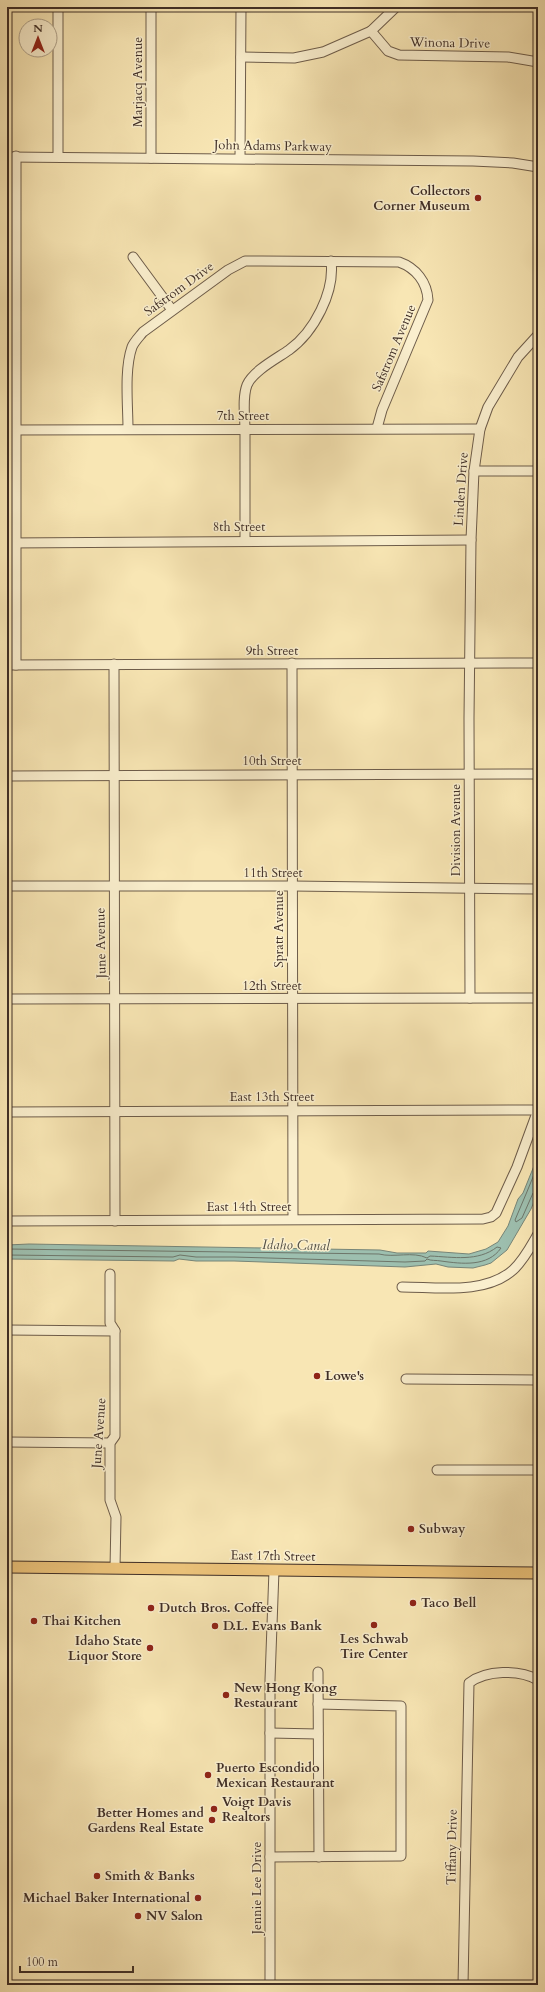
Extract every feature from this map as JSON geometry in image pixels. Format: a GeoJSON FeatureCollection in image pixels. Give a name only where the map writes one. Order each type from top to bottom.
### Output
{"type":"FeatureCollection","features":[{"type":"Feature","properties":{"kind":"main road","name":"East 17th Street"},"geometry":{"type":"LineString","coordinates":[[7,1567],[538,1573]]}},
{"type":"Feature","properties":{"kind":"street"},"geometry":{"type":"LineString","coordinates":[[58,7],[58,156]]}},
{"type":"Feature","properties":{"kind":"street","name":"Marjacq Avenue"},"geometry":{"type":"LineString","coordinates":[[151,7],[151,158]]}},
{"type":"Feature","properties":{"kind":"street"},"geometry":{"type":"LineString","coordinates":[[240,158],[241,7]]}},
{"type":"Feature","properties":{"kind":"street"},"geometry":{"type":"LineString","coordinates":[[241,58],[306,57],[323,52],[371,31],[396,7]]}},
{"type":"Feature","properties":{"kind":"street","name":"Winona Drive"},"geometry":{"type":"LineString","coordinates":[[371,31],[388,51],[399,55],[508,57],[538,62]]}},
{"type":"Feature","properties":{"kind":"street"},"geometry":{"type":"LineString","coordinates":[[11,156],[11,665]]}},
{"type":"Feature","properties":{"kind":"street","name":"John Adams Parkway"},"geometry":{"type":"LineString","coordinates":[[11,156],[473,161],[513,163],[538,167]]}},
{"type":"Feature","properties":{"kind":"street"},"geometry":{"type":"LineString","coordinates":[[133,257],[172,310]]}},
{"type":"Feature","properties":{"kind":"street","name":"Safstrom Drive"},"geometry":{"type":"LineString","coordinates":[[128,429],[128,363],[132,346],[143,332],[228,270],[244,261],[331,261]]}},
{"type":"Feature","properties":{"kind":"street"},"geometry":{"type":"LineString","coordinates":[[245,540],[245,428],[248,384],[263,368],[299,342],[307,332],[326,298],[332,281],[331,261]]}},
{"type":"Feature","properties":{"kind":"street","name":"Safstrom Avenue"},"geometry":{"type":"LineString","coordinates":[[331,261],[400,262],[410,266],[418,274],[428,291],[426,306],[382,410],[377,428]]}},
{"type":"Feature","properties":{"kind":"street","name":"Linden Drive"},"geometry":{"type":"LineString","coordinates":[[470,662],[471,540],[474,471],[480,429],[498,389],[518,357],[538,335]]}},
{"type":"Feature","properties":{"kind":"street","name":"7th Street"},"geometry":{"type":"LineString","coordinates":[[11,430],[245,428],[480,429]]}},
{"type":"Feature","properties":{"kind":"street"},"geometry":{"type":"LineString","coordinates":[[474,471],[538,471]]}},
{"type":"Feature","properties":{"kind":"street","name":"8th Street"},"geometry":{"type":"LineString","coordinates":[[11,543],[245,540],[471,540]]}},
{"type":"Feature","properties":{"kind":"street","name":"9th Street"},"geometry":{"type":"LineString","coordinates":[[11,665],[470,662],[538,663]]}},
{"type":"Feature","properties":{"kind":"street","name":"Division Avenue"},"geometry":{"type":"LineString","coordinates":[[470,662],[470,998]]}},
{"type":"Feature","properties":{"kind":"street","name":"June Avenue"},"geometry":{"type":"LineString","coordinates":[[114,664],[115,1221]]}},
{"type":"Feature","properties":{"kind":"street","name":"Spratt Avenue"},"geometry":{"type":"LineString","coordinates":[[292,664],[293,1219]]}},
{"type":"Feature","properties":{"kind":"street","name":"10th Street"},"geometry":{"type":"LineString","coordinates":[[7,776],[114,774],[538,774]]}},
{"type":"Feature","properties":{"kind":"street","name":"11th Street"},"geometry":{"type":"LineString","coordinates":[[7,886],[292,886],[538,889]]}},
{"type":"Feature","properties":{"kind":"street","name":"12th Street"},"geometry":{"type":"LineString","coordinates":[[7,999],[538,998]]}},
{"type":"Feature","properties":{"kind":"street","name":"East 13th Street"},"geometry":{"type":"LineString","coordinates":[[7,1112],[538,1110]]}},
{"type":"Feature","properties":{"kind":"street","name":"East 14th Street"},"geometry":{"type":"LineString","coordinates":[[7,1221],[483,1219],[491,1217],[496,1213],[517,1167],[538,1110]]}},
{"type":"Feature","properties":{"kind":"street"},"geometry":{"type":"LineString","coordinates":[[402,1287],[470,1287],[486,1284],[512,1271],[538,1234]]}},
{"type":"Feature","properties":{"kind":"street","name":"June Avenue"},"geometry":{"type":"LineString","coordinates":[[110,1274],[110,1323],[115,1331],[115,1436],[110,1443],[110,1500],[116,1517],[115,1568]]}},
{"type":"Feature","properties":{"kind":"street"},"geometry":{"type":"LineString","coordinates":[[7,1330],[115,1331]]}},
{"type":"Feature","properties":{"kind":"street"},"geometry":{"type":"LineString","coordinates":[[406,1379],[538,1380]]}},
{"type":"Feature","properties":{"kind":"street"},"geometry":{"type":"LineString","coordinates":[[7,1442],[110,1443]]}},
{"type":"Feature","properties":{"kind":"street"},"geometry":{"type":"LineString","coordinates":[[437,1470],[538,1470]]}},
{"type":"Feature","properties":{"kind":"street","name":"Jennie Lee Drive"},"geometry":{"type":"LineString","coordinates":[[270,1985],[270,1733],[274,1570]]}},
{"type":"Feature","properties":{"kind":"street"},"geometry":{"type":"LineString","coordinates":[[318,1672],[319,1857]]}},
{"type":"Feature","properties":{"kind":"street","name":"Tiffany Drive"},"geometry":{"type":"LineString","coordinates":[[463,1985],[467,1710],[469,1683],[477,1677],[488,1674],[512,1673],[533,1677],[538,1680]]}},
{"type":"Feature","properties":{"kind":"street"},"geometry":{"type":"LineString","coordinates":[[270,1857],[401,1856],[401,1706],[318,1704]]}},
{"type":"Feature","properties":{"kind":"street"},"geometry":{"type":"LineString","coordinates":[[270,1733],[318,1734]]}},
{"type":"Feature","properties":{"kind":"water","name":"Idaho Canal"},"geometry":{"type":"Polygon","coordinates":[[[538,1156],[538,1192],[531,1209],[507,1250],[491,1263],[473,1268],[448,1267],[436,1264],[405,1267],[196,1261],[179,1259],[174,1261],[7,1259],[7,1245],[29,1244],[380,1250],[397,1253],[426,1253],[428,1251],[469,1254],[486,1249],[498,1242],[508,1226],[518,1199],[523,1193],[538,1156]]]}},
{"type":"Feature","properties":{"kind":"place","name":"Collectors Corner Museum"},"geometry":{"type":"Point","coordinates":[478,198]}},
{"type":"Feature","properties":{"kind":"place","name":"Lowe's"},"geometry":{"type":"Point","coordinates":[317,1376]}},
{"type":"Feature","properties":{"kind":"place","name":"Subway"},"geometry":{"type":"Point","coordinates":[411,1529]}},
{"type":"Feature","properties":{"kind":"place","name":"Taco Bell"},"geometry":{"type":"Point","coordinates":[413,1603]}},
{"type":"Feature","properties":{"kind":"place","name":"Dutch Bros. Coffee"},"geometry":{"type":"Point","coordinates":[151,1608]}},
{"type":"Feature","properties":{"kind":"place","name":"Thai Kitchen"},"geometry":{"type":"Point","coordinates":[34,1621]}},
{"type":"Feature","properties":{"kind":"place","name":"Les Schwab Tire Center"},"geometry":{"type":"Point","coordinates":[374,1625]}},
{"type":"Feature","properties":{"kind":"place","name":"D.L. Evans Bank"},"geometry":{"type":"Point","coordinates":[215,1626]}},
{"type":"Feature","properties":{"kind":"place","name":"Idaho State Liquor Store"},"geometry":{"type":"Point","coordinates":[150,1648]}},
{"type":"Feature","properties":{"kind":"place","name":"New Hong Kong Restaurant"},"geometry":{"type":"Point","coordinates":[226,1695]}},
{"type":"Feature","properties":{"kind":"place","name":"Puerto Escondido Mexican Restaurant"},"geometry":{"type":"Point","coordinates":[208,1775]}},
{"type":"Feature","properties":{"kind":"place","name":"Voigt Davis Realtors"},"geometry":{"type":"Point","coordinates":[214,1809]}},
{"type":"Feature","properties":{"kind":"place","name":"Better Homes and Gardens Real Estate"},"geometry":{"type":"Point","coordinates":[212,1820]}},
{"type":"Feature","properties":{"kind":"place","name":"Smith & Banks"},"geometry":{"type":"Point","coordinates":[97,1876]}},
{"type":"Feature","properties":{"kind":"place","name":"Michael Baker International"},"geometry":{"type":"Point","coordinates":[198,1898]}},
{"type":"Feature","properties":{"kind":"place","name":"NV Salon"},"geometry":{"type":"Point","coordinates":[138,1916]}}]}
